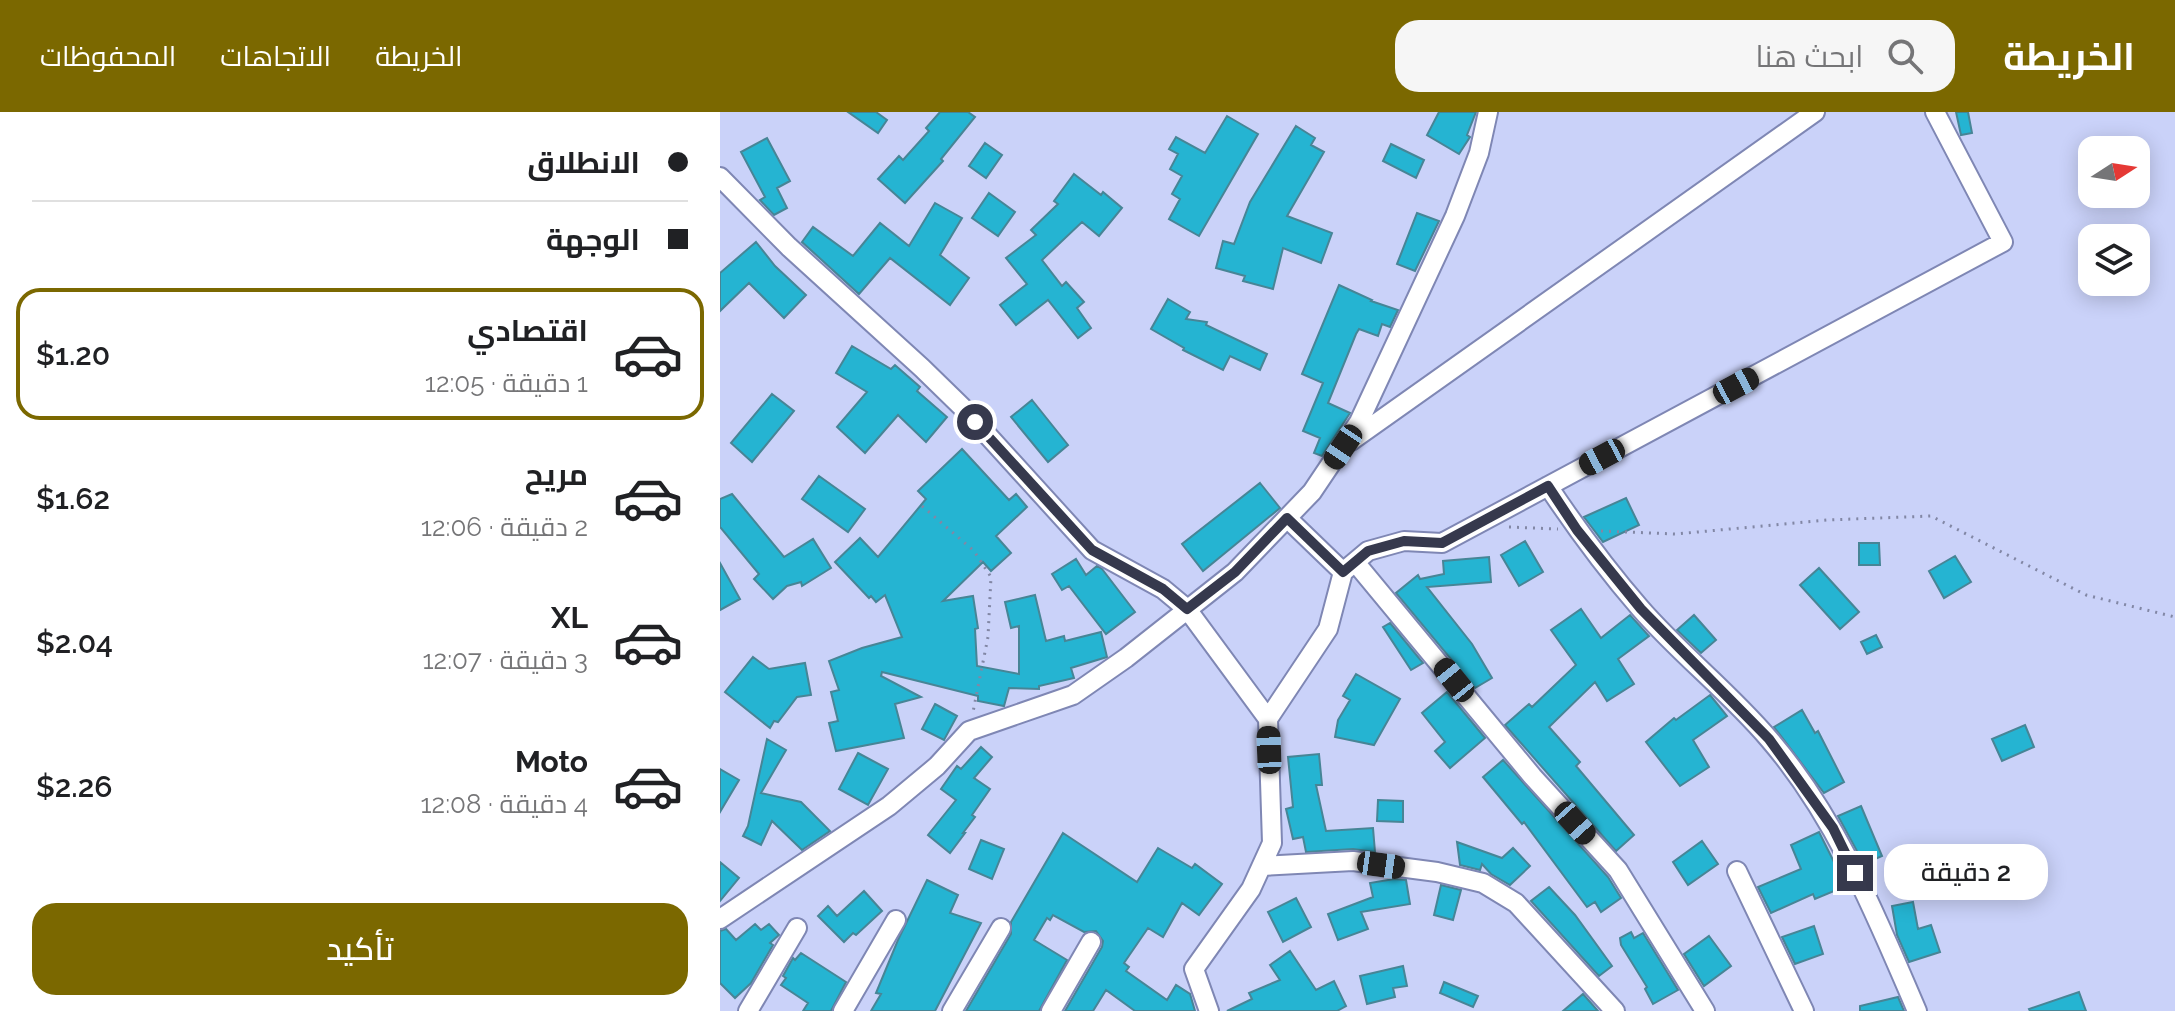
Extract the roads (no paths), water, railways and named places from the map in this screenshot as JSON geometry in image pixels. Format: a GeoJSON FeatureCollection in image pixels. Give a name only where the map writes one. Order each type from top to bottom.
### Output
{"type":"FeatureCollection","features":[{"type":"Feature","properties":{"kind":"street"},"geometry":{"type":"LineString","coordinates":[[722,915],[889,806],[937,766],[969,731],[1073,695],[1126,658],[1235,572],[1312,492],[1359,422],[1455,216],[1479,153],[1488,112]]}},
{"type":"Feature","properties":{"kind":"street"},"geometry":{"type":"LineString","coordinates":[[1343,447],[1815,112]]}},
{"type":"Feature","properties":{"kind":"street"},"geometry":{"type":"LineString","coordinates":[[1268,719],[1328,629],[1349,567],[1368,551],[1404,541],[1442,543],[2003,242],[1935,112]]}},
{"type":"Feature","properties":{"kind":"street"},"geometry":{"type":"LineString","coordinates":[[720,177],[789,247],[952,397],[1092,550],[1163,589],[1187,609],[1268,719],[1272,843],[1251,889],[1194,969],[1209,1011]]}},
{"type":"Feature","properties":{"kind":"street"},"geometry":{"type":"LineString","coordinates":[[1548,486],[1577,530],[1641,609],[1769,739],[1799,778],[1833,828],[1917,1011]]}},
{"type":"Feature","properties":{"kind":"street"},"geometry":{"type":"LineString","coordinates":[[1287,518],[1349,567],[1618,870],[1705,1011]]}},
{"type":"Feature","properties":{"kind":"street"},"geometry":{"type":"LineString","coordinates":[[1262,866],[1353,861],[1437,872],[1483,883],[1516,903],[1615,1011]]}},
{"type":"Feature","properties":{"kind":"street"},"geometry":{"type":"LineString","coordinates":[[1737,871],[1804,1011]]}},
{"type":"Feature","properties":{"kind":"street"},"geometry":{"type":"LineString","coordinates":[[843,1011],[896,920]]}},
{"type":"Feature","properties":{"kind":"street"},"geometry":{"type":"LineString","coordinates":[[748,1011],[797,928]]}},
{"type":"Feature","properties":{"kind":"street"},"geometry":{"type":"LineString","coordinates":[[952,1011],[1001,928]]}},
{"type":"Feature","properties":{"kind":"street"},"geometry":{"type":"LineString","coordinates":[[1051,1011],[1091,942]]}}]}
